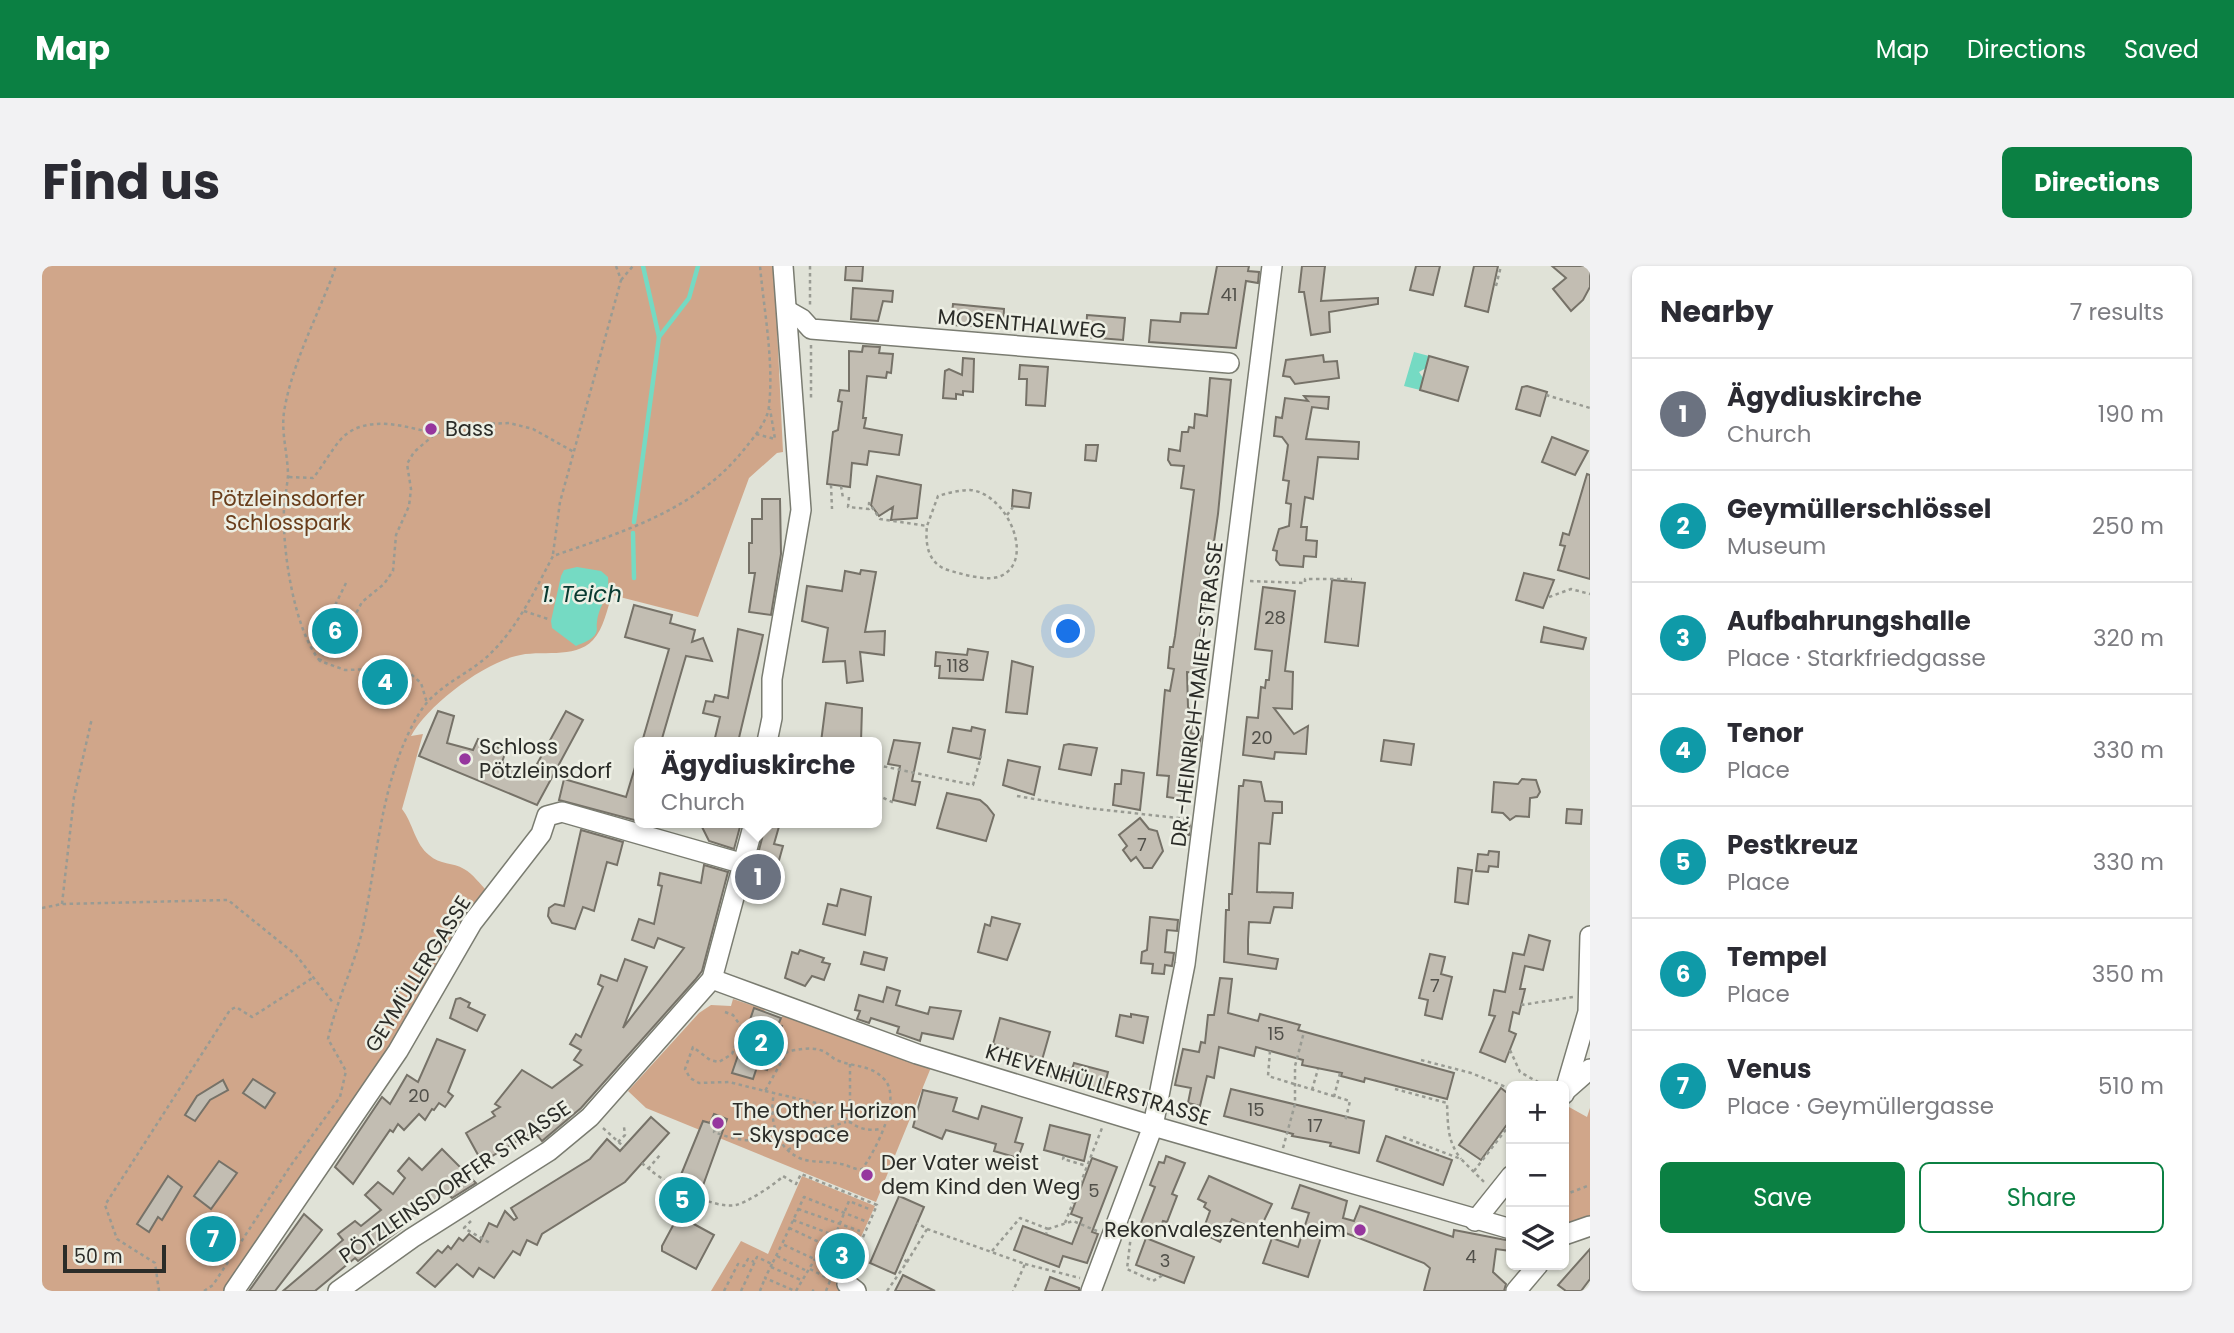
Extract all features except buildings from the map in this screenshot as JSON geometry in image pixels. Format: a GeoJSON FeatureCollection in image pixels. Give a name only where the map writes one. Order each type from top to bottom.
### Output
{"type":"FeatureCollection","features":[{"type":"Feature","properties":{"kind":"street"},"geometry":{"type":"LineString","coordinates":[[768,737],[772,718],[772,679],[801,510],[783,266]]}},
{"type":"Feature","properties":{"kind":"street","name":"DR.-HEINRICH-MAIER-STRASSE"},"geometry":{"type":"LineString","coordinates":[[1086,1285],[1111,1238],[1153,1126],[1185,964],[1272,266]]}},
{"type":"Feature","properties":{"kind":"street"},"geometry":{"type":"LineString","coordinates":[[788,311],[802,319],[811,329],[792,363]]}},
{"type":"Feature","properties":{"kind":"street","name":"MOSENTHALWEG"},"geometry":{"type":"LineString","coordinates":[[811,329],[1229,363]]}},
{"type":"Feature","properties":{"kind":"street","name":"GEYMÜLLERGASSE"},"geometry":{"type":"LineString","coordinates":[[234,1291],[398,1051],[472,923],[541,834],[547,816],[562,812],[744,864]]}},
{"type":"Feature","properties":{"kind":"street","name":"PÖTZLEINSDORFER STRASSE"},"geometry":{"type":"LineString","coordinates":[[338,1291],[412,1238],[549,1151],[590,1117],[712,979],[753,828]]}},
{"type":"Feature","properties":{"kind":"street"},"geometry":{"type":"LineString","coordinates":[[1568,1081],[1588,1012],[1590,936]]}},
{"type":"Feature","properties":{"kind":"street","name":"KHEVENHÜLLERSTRASSE"},"geometry":{"type":"LineString","coordinates":[[712,979],[917,1054],[1153,1126],[1506,1228]]}},
{"type":"Feature","properties":{"kind":"street"},"geometry":{"type":"LineString","coordinates":[[1569,1089],[1590,1069]]}},
{"type":"Feature","properties":{"kind":"street"},"geometry":{"type":"LineString","coordinates":[[1475,1221],[1506,1182]]}},
{"type":"Feature","properties":{"kind":"street"},"geometry":{"type":"LineString","coordinates":[[1569,1234],[1590,1226]]}},
{"type":"Feature","properties":{"kind":"street"},"geometry":{"type":"LineString","coordinates":[[1516,1291],[1534,1270]]}},
{"type":"Feature","properties":{"kind":"path"},"geometry":{"type":"LineString","coordinates":[[336,266],[297,363],[284,411],[288,477],[284,509],[298,619],[306,641],[320,661],[345,670],[404,668],[421,683],[426,703]]}},
{"type":"Feature","properties":{"kind":"path"},"geometry":{"type":"LineString","coordinates":[[616,266],[621,279]]}},
{"type":"Feature","properties":{"kind":"path"},"geometry":{"type":"LineString","coordinates":[[204,1291],[213,1285],[291,1165],[340,1097],[346,1071],[328,1039],[335,1005],[361,933],[369,883],[399,755],[426,703],[489,655],[524,611],[553,556],[560,502],[621,279],[633,266]]}},
{"type":"Feature","properties":{"kind":"path"},"geometry":{"type":"LineString","coordinates":[[756,434],[775,439],[769,408],[760,266]]}},
{"type":"Feature","properties":{"kind":"path"},"geometry":{"type":"LineString","coordinates":[[810,266],[811,411]]}},
{"type":"Feature","properties":{"kind":"path"},"geometry":{"type":"LineString","coordinates":[[1496,286],[1500,266]]}},
{"type":"Feature","properties":{"kind":"path"},"geometry":{"type":"LineString","coordinates":[[1546,395],[1590,408]]}},
{"type":"Feature","properties":{"kind":"path"},"geometry":{"type":"LineString","coordinates":[[553,556],[651,522],[676,509],[732,466],[756,434],[769,408]]}},
{"type":"Feature","properties":{"kind":"path"},"geometry":{"type":"LineString","coordinates":[[346,583],[320,636],[343,645],[362,602],[384,584],[393,570],[396,535],[410,506],[411,489],[407,464],[414,452],[435,434],[462,425],[509,424],[533,429],[574,452]]}},
{"type":"Feature","properties":{"kind":"path"},"geometry":{"type":"LineString","coordinates":[[288,477],[313,478],[343,437],[365,425],[408,426],[435,434]]}},
{"type":"Feature","properties":{"kind":"path"},"geometry":{"type":"LineString","coordinates":[[831,485],[832,509]]}},
{"type":"Feature","properties":{"kind":"path"},"geometry":{"type":"LineString","coordinates":[[841,486],[843,498]]}},
{"type":"Feature","properties":{"kind":"path"},"geometry":{"type":"LineString","coordinates":[[968,490],[984,495],[1007,514],[1015,538],[1014,556],[1003,575],[991,578],[957,572],[937,565],[929,553],[927,526],[938,496],[968,490]]}},
{"type":"Feature","properties":{"kind":"path"},"geometry":{"type":"LineString","coordinates":[[849,497],[848,507],[869,509],[869,503],[880,519],[927,526]]}},
{"type":"Feature","properties":{"kind":"path"},"geometry":{"type":"LineString","coordinates":[[1007,514],[1013,507]]}},
{"type":"Feature","properties":{"kind":"path"},"geometry":{"type":"LineString","coordinates":[[1246,581],[1305,583],[1305,579],[1314,580],[1314,577],[1352,579]]}},
{"type":"Feature","properties":{"kind":"path"},"geometry":{"type":"LineString","coordinates":[[1549,597],[1571,589],[1590,594]]}},
{"type":"Feature","properties":{"kind":"path"},"geometry":{"type":"LineString","coordinates":[[524,611],[548,620]]}},
{"type":"Feature","properties":{"kind":"path"},"geometry":{"type":"LineString","coordinates":[[328,616],[350,625]]}},
{"type":"Feature","properties":{"kind":"path"},"geometry":{"type":"LineString","coordinates":[[320,661],[331,642]]}},
{"type":"Feature","properties":{"kind":"path"},"geometry":{"type":"LineString","coordinates":[[62,904],[74,797],[92,718]]}},
{"type":"Feature","properties":{"kind":"path"},"geometry":{"type":"LineString","coordinates":[[882,766],[974,785],[981,756]]}},
{"type":"Feature","properties":{"kind":"path"},"geometry":{"type":"LineString","coordinates":[[1017,796],[1087,808],[1204,821]]}},
{"type":"Feature","properties":{"kind":"path"},"geometry":{"type":"LineString","coordinates":[[882,797],[894,803]]}},
{"type":"Feature","properties":{"kind":"path"},"geometry":{"type":"LineString","coordinates":[[42,908],[62,904],[228,900],[296,956],[335,1005]]}},
{"type":"Feature","properties":{"kind":"path"},"geometry":{"type":"LineString","coordinates":[[159,1291],[155,1263],[117,1239],[105,1205],[230,1010],[236,1007],[252,1017],[314,977]]}},
{"type":"Feature","properties":{"kind":"path"},"geometry":{"type":"LineString","coordinates":[[1521,1005],[1576,997]]}},
{"type":"Feature","properties":{"kind":"path"},"geometry":{"type":"LineString","coordinates":[[725,1013],[740,1022],[741,1038],[732,1054],[719,1062],[710,1060],[693,1047],[685,1069],[690,1079],[699,1083],[729,1082],[825,1105],[833,1108],[848,1123],[863,1130],[883,1129]]}},
{"type":"Feature","properties":{"kind":"path"},"geometry":{"type":"LineString","coordinates":[[1279,1161],[1295,1104],[1295,1066],[1304,1032]]}},
{"type":"Feature","properties":{"kind":"path"},"geometry":{"type":"LineString","coordinates":[[765,1091],[787,1052],[813,1049],[850,1065],[874,1071],[889,1084],[891,1103],[874,1154],[862,1170],[802,1159],[788,1150],[770,1115],[774,1093]]}},
{"type":"Feature","properties":{"kind":"path"},"geometry":{"type":"LineString","coordinates":[[1510,1050],[1520,1072],[1536,1081]]}},
{"type":"Feature","properties":{"kind":"path"},"geometry":{"type":"LineString","coordinates":[[1270,1051],[1268,1076],[1350,1101],[1345,1122]]}},
{"type":"Feature","properties":{"kind":"path"},"geometry":{"type":"LineString","coordinates":[[1421,1060],[1471,1073],[1506,1087]]}},
{"type":"Feature","properties":{"kind":"path"},"geometry":{"type":"LineString","coordinates":[[848,1123],[850,1065]]}},
{"type":"Feature","properties":{"kind":"path"},"geometry":{"type":"LineString","coordinates":[[1312,1090],[1318,1069]]}},
{"type":"Feature","properties":{"kind":"path"},"geometry":{"type":"LineString","coordinates":[[1334,1097],[1340,1073]]}},
{"type":"Feature","properties":{"kind":"path"},"geometry":{"type":"LineString","coordinates":[[1395,1089],[1447,1103],[1451,1146],[1488,1185]]}},
{"type":"Feature","properties":{"kind":"path"},"geometry":{"type":"LineString","coordinates":[[590,1117],[624,1147]]}},
{"type":"Feature","properties":{"kind":"path"},"geometry":{"type":"LineString","coordinates":[[788,1150],[801,1139],[848,1123]]}},
{"type":"Feature","properties":{"kind":"path"},"geometry":{"type":"LineString","coordinates":[[1065,1223],[1104,1123]]}},
{"type":"Feature","properties":{"kind":"path"},"geometry":{"type":"LineString","coordinates":[[618,1142],[625,1135],[624,1127]]}},
{"type":"Feature","properties":{"kind":"path"},"geometry":{"type":"LineString","coordinates":[[715,1129],[714,1132],[746,1141],[765,1141],[776,1130]]}},
{"type":"Feature","properties":{"kind":"path"},"geometry":{"type":"LineString","coordinates":[[1474,1172],[1506,1130]]}},
{"type":"Feature","properties":{"kind":"path"},"geometry":{"type":"LineString","coordinates":[[1403,1137],[1461,1159]]}},
{"type":"Feature","properties":{"kind":"path"},"geometry":{"type":"LineString","coordinates":[[648,1169],[660,1155]]}},
{"type":"Feature","properties":{"kind":"path"},"geometry":{"type":"LineString","coordinates":[[1064,1156],[1063,1159],[1087,1166]]}},
{"type":"Feature","properties":{"kind":"path"},"geometry":{"type":"LineString","coordinates":[[642,1163],[648,1169],[720,1205],[737,1205],[753,1198],[783,1176],[796,1184],[801,1174],[877,1205],[845,1282]]}},
{"type":"Feature","properties":{"kind":"path"},"geometry":{"type":"LineString","coordinates":[[1569,1193],[1590,1185]]}},
{"type":"Feature","properties":{"kind":"path"},"geometry":{"type":"LineString","coordinates":[[767,1291],[760,1290],[806,1191]]}},
{"type":"Feature","properties":{"kind":"path"},"geometry":{"type":"LineString","coordinates":[[804,1197],[865,1221]]}},
{"type":"Feature","properties":{"kind":"path"},"geometry":{"type":"LineString","coordinates":[[824,1263],[849,1201],[869,1209]]}},
{"type":"Feature","properties":{"kind":"path"},"geometry":{"type":"LineString","coordinates":[[798,1209],[860,1231]]}},
{"type":"Feature","properties":{"kind":"path"},"geometry":{"type":"LineString","coordinates":[[992,1251],[1020,1218],[1048,1229],[1073,1221],[1111,1238]]}},
{"type":"Feature","properties":{"kind":"path"},"geometry":{"type":"LineString","coordinates":[[793,1220],[853,1242]]}},
{"type":"Feature","properties":{"kind":"path"},"geometry":{"type":"LineString","coordinates":[[917,1223],[927,1229],[1086,1285]]}},
{"type":"Feature","properties":{"kind":"path"},"geometry":{"type":"LineString","coordinates":[[464,1228],[490,1243]]}},
{"type":"Feature","properties":{"kind":"path"},"geometry":{"type":"LineString","coordinates":[[789,1228],[830,1247]]}},
{"type":"Feature","properties":{"kind":"path"},"geometry":{"type":"LineString","coordinates":[[887,1291],[927,1229]]}},
{"type":"Feature","properties":{"kind":"path"},"geometry":{"type":"LineString","coordinates":[[1046,1234],[1048,1229]]}},
{"type":"Feature","properties":{"kind":"path"},"geometry":{"type":"LineString","coordinates":[[1131,1235],[1127,1269],[1153,1280],[1163,1275]]}},
{"type":"Feature","properties":{"kind":"path"},"geometry":{"type":"LineString","coordinates":[[782,1244],[824,1263],[845,1282]]}},
{"type":"Feature","properties":{"kind":"path"},"geometry":{"type":"LineString","coordinates":[[777,1256],[845,1282]]}},
{"type":"Feature","properties":{"kind":"path"},"geometry":{"type":"LineString","coordinates":[[741,1291],[757,1257],[801,1280]]}},
{"type":"Feature","properties":{"kind":"path"},"geometry":{"type":"LineString","coordinates":[[902,1257],[907,1262]]}},
{"type":"Feature","properties":{"kind":"path"},"geometry":{"type":"LineString","coordinates":[[724,1291],[738,1264],[744,1266],[748,1259],[754,1262]]}},
{"type":"Feature","properties":{"kind":"path"},"geometry":{"type":"LineString","coordinates":[[765,1278],[795,1291],[815,1259]]}},
{"type":"Feature","properties":{"kind":"path"},"geometry":{"type":"LineString","coordinates":[[1013,1291],[1025,1264]]}},
{"type":"Feature","properties":{"kind":"green space","name":"Pötzleinsdorfer Schlosspark"},"geometry":{"type":"Polygon","coordinates":[[[42,266],[774,266],[783,452],[777,453],[749,478],[698,617],[612,595],[600,630],[585,646],[567,652],[525,654],[502,661],[457,688],[419,724],[411,736],[423,734],[402,809],[424,850],[433,858],[467,871],[488,892],[352,1106],[225,1291],[42,1291],[42,266]]]}},
{"type":"Feature","properties":{"kind":"green space"},"geometry":{"type":"Polygon","coordinates":[[[733,999],[766,1010],[751,1017],[732,1073],[753,1078],[757,1067],[767,1070],[771,1058],[781,1047],[778,1039],[782,1026],[778,1025],[783,1015],[932,1065],[876,1202],[646,1108],[628,1091],[699,1013],[711,1005],[731,1006],[733,999]]]}},
{"type":"Feature","properties":{"kind":"green space"},"geometry":{"type":"Polygon","coordinates":[[[1569,1107],[1587,1117],[1590,1108],[1590,1217],[1569,1223],[1569,1107]]]}},
{"type":"Feature","properties":{"kind":"green space"},"geometry":{"type":"Polygon","coordinates":[[[802,1176],[875,1206],[838,1288],[841,1291],[711,1291],[741,1241],[768,1254],[802,1176]]]}},
{"type":"Feature","properties":{"kind":"water"},"geometry":{"type":"Polygon","coordinates":[[[1414,352],[1429,356],[1426,368],[1419,372],[1423,378],[1420,390],[1404,386],[1414,352]]]}},
{"type":"Feature","properties":{"kind":"water","name":"1. Teich"},"geometry":{"type":"Polygon","coordinates":[[[577,567],[601,571],[608,577],[608,584],[595,635],[576,646],[552,628],[551,621],[561,576],[564,570],[577,567]]]}},
{"type":"Feature","properties":{"kind":"waterway"},"geometry":{"type":"LineString","coordinates":[[643,266],[659,337]]}},
{"type":"Feature","properties":{"kind":"waterway"},"geometry":{"type":"LineString","coordinates":[[634,522],[659,337],[689,298],[698,266]]}},
{"type":"Feature","properties":{"kind":"waterway"},"geometry":{"type":"LineString","coordinates":[[633,533],[634,578]]}},
{"type":"Feature","properties":{"kind":"place","name":"Bass"},"geometry":{"type":"Point","coordinates":[431,429]}},
{"type":"Feature","properties":{"kind":"place","name":"Tempel"},"geometry":{"type":"Point","coordinates":[335,631]}},
{"type":"Feature","properties":{"kind":"place","name":"Tenor"},"geometry":{"type":"Point","coordinates":[385,682]}},
{"type":"Feature","properties":{"kind":"place","name":"Schloss Pötzleinsdorf"},"geometry":{"type":"Point","coordinates":[465,759]}},
{"type":"Feature","properties":{"kind":"place","name":"Ägydiuskirche"},"geometry":{"type":"Point","coordinates":[758,877]}},
{"type":"Feature","properties":{"kind":"place","name":"Geymüllerschlössel"},"geometry":{"type":"Point","coordinates":[761,1043]}},
{"type":"Feature","properties":{"kind":"place","name":"The Other Horizon - Skyspace"},"geometry":{"type":"Point","coordinates":[718,1123]}},
{"type":"Feature","properties":{"kind":"place","name":"Der Vater weist dem Kind den Weg"},"geometry":{"type":"Point","coordinates":[867,1175]}},
{"type":"Feature","properties":{"kind":"place","name":"Pestkreuz"},"geometry":{"type":"Point","coordinates":[682,1200]}},
{"type":"Feature","properties":{"kind":"place","name":"Rekonvaleszentenheim"},"geometry":{"type":"Point","coordinates":[1360,1230]}},
{"type":"Feature","properties":{"kind":"place","name":"Venus"},"geometry":{"type":"Point","coordinates":[213,1239]}},
{"type":"Feature","properties":{"kind":"place","name":"Aufbahrungshalle"},"geometry":{"type":"Point","coordinates":[842,1256]}}]}
